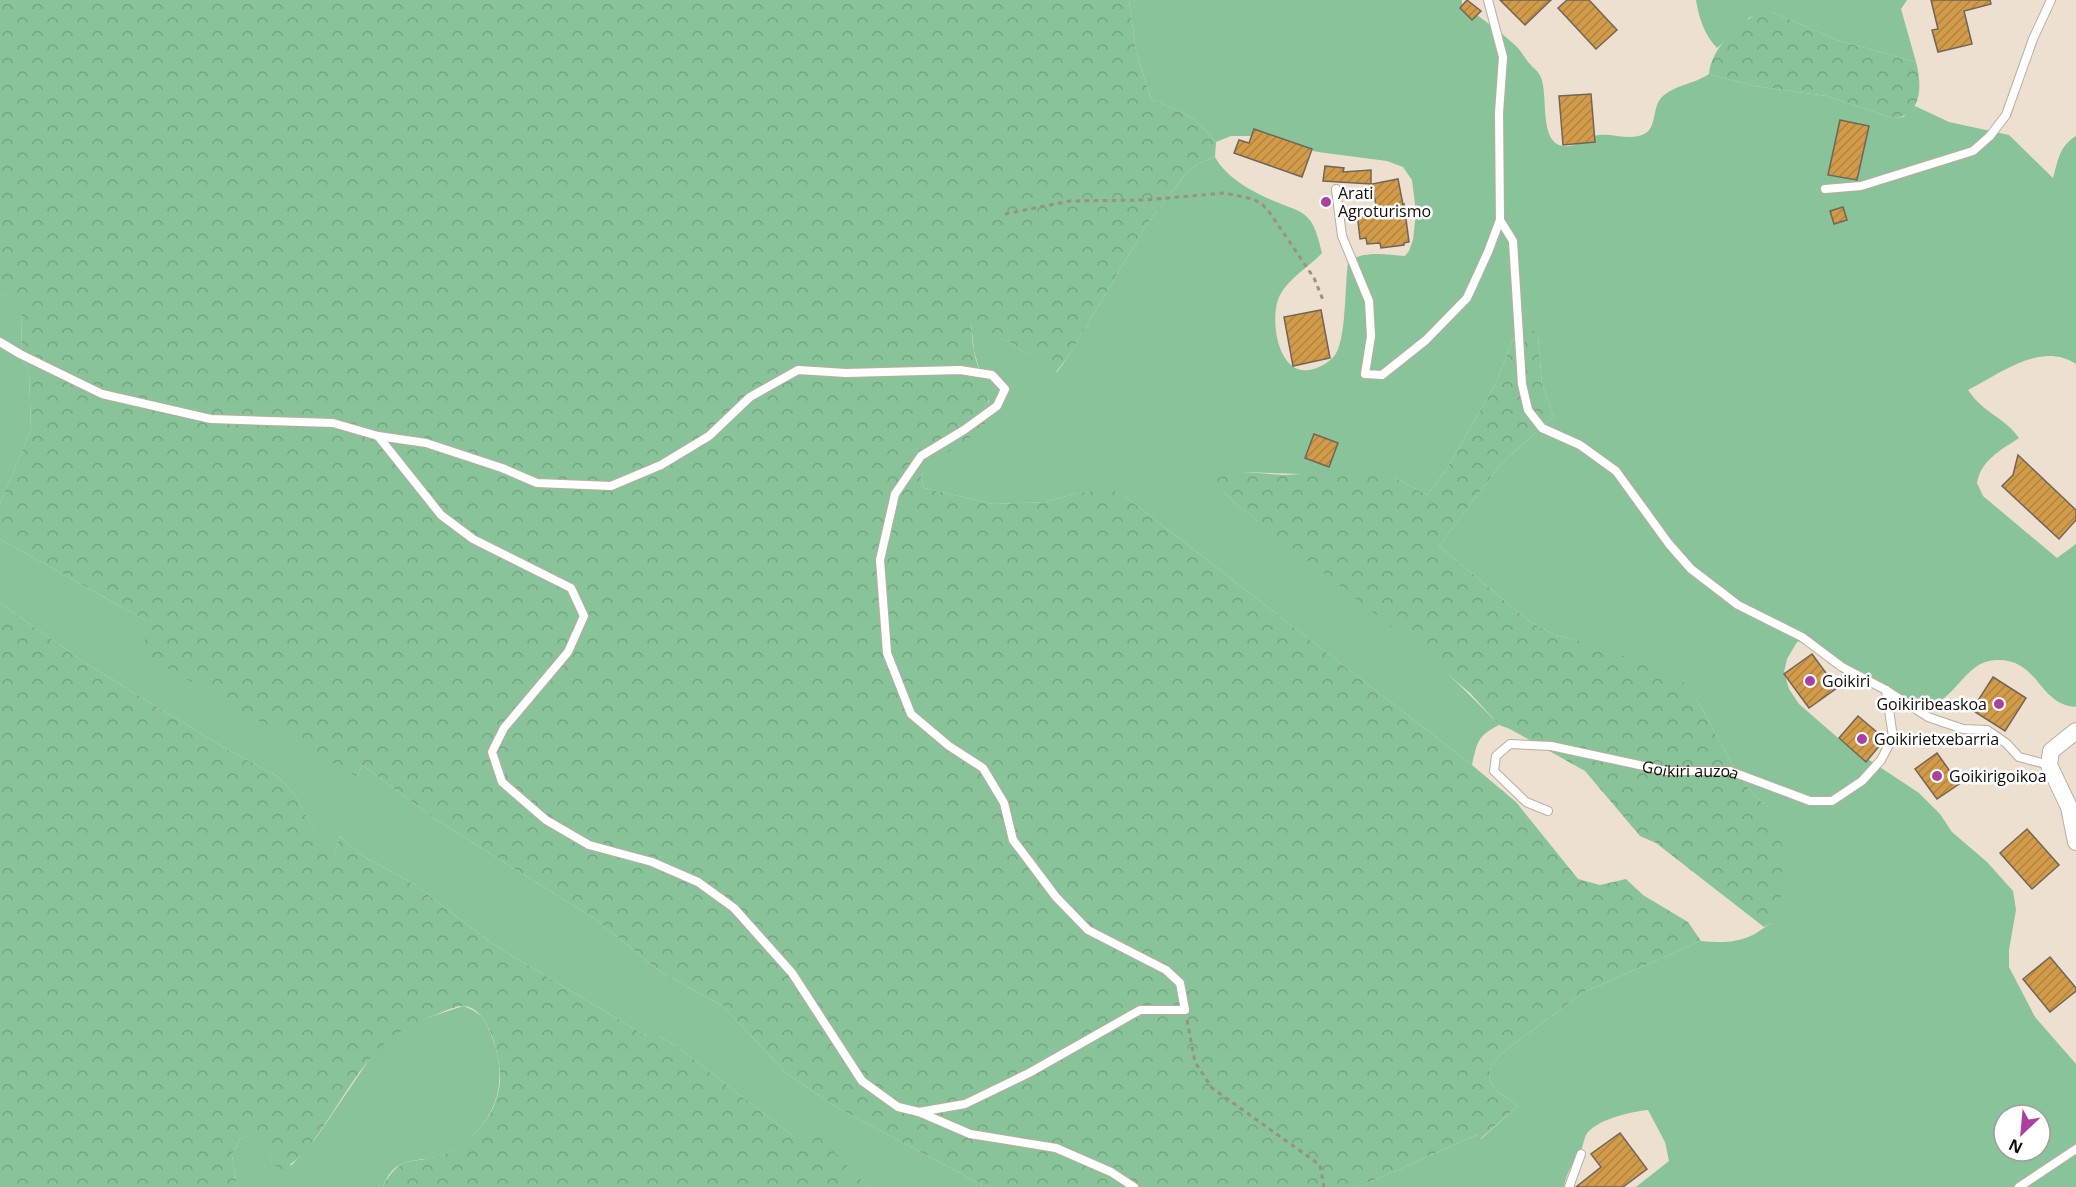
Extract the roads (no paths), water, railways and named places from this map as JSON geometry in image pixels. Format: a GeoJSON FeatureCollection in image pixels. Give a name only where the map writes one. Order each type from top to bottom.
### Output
{"type":"FeatureCollection","features":[{"type":"Feature","properties":{"kind":"street"},"geometry":{"type":"LineString","coordinates":[[2074,736],[2051,751],[2049,765],[2069,807],[2076,842]]}},
{"type":"Feature","properties":{"kind":"lane"},"geometry":{"type":"LineString","coordinates":[[1336,189],[1342,236],[1370,301],[1371,336],[1365,374],[1382,375],[1426,340],[1467,298],[1500,220],[1499,113],[1503,57],[1488,0]]}},
{"type":"Feature","properties":{"kind":"lane"},"geometry":{"type":"LineString","coordinates":[[1825,189],[1861,186],[1972,151],[1990,136],[2006,115],[2033,39],[2051,0]]}},
{"type":"Feature","properties":{"kind":"lane"},"geometry":{"type":"LineString","coordinates":[[1500,220],[1513,241],[1522,384],[1528,410],[1542,428],[1580,445],[1616,471],[1690,569],[1738,605],[1802,637],[1842,667],[1886,690],[1928,717],[1963,729],[1988,730],[2006,743],[2019,757],[2049,765]]}},
{"type":"Feature","properties":{"kind":"lane"},"geometry":{"type":"LineString","coordinates":[[0,342],[102,394],[211,418],[333,423],[378,436],[426,443],[502,468],[537,483],[611,486],[661,465],[709,436],[750,397],[798,370],[846,373],[960,370],[992,375],[1005,389],[997,406],[964,430],[921,456],[895,494],[880,560],[887,653],[911,714],[949,746],[983,768],[1004,803],[1013,840],[1056,897],[1088,930],[1166,970],[1180,983],[1185,1010],[1140,1010],[1029,1072],[965,1104],[919,1112]]}},
{"type":"Feature","properties":{"kind":"lane"},"geometry":{"type":"LineString","coordinates":[[378,436],[441,515],[472,539],[571,588],[584,616],[568,652],[504,728],[492,752],[502,782],[546,820],[589,845],[652,862],[698,882],[734,908],[792,974],[862,1081],[898,1107],[919,1112],[970,1134],[1056,1148],[1112,1172],[1134,1187]]}},
{"type":"Feature","properties":{"kind":"lane","name":"Goikiri auzoa"},"geometry":{"type":"LineString","coordinates":[[1548,811],[1526,802],[1494,771],[1496,756],[1510,744],[1551,746],[1667,771],[1730,771],[1810,801],[1832,801],[1862,781],[1881,760],[1893,737],[1886,690]]}},
{"type":"Feature","properties":{"kind":"lane"},"geometry":{"type":"LineString","coordinates":[[2019,1187],[2076,1149]]}},
{"type":"Feature","properties":{"kind":"lane"},"geometry":{"type":"LineString","coordinates":[[1569,1187],[1581,1154]]}},
{"type":"Feature","properties":{"kind":"place","name":"Arati Agroturismo"},"geometry":{"type":"Point","coordinates":[1326,202]}},
{"type":"Feature","properties":{"kind":"place","name":"Goikiri"},"geometry":{"type":"Point","coordinates":[1810,681]}},
{"type":"Feature","properties":{"kind":"place","name":"Goikiribeaskoa"},"geometry":{"type":"Point","coordinates":[1999,704]}},
{"type":"Feature","properties":{"kind":"place","name":"Goikirietxebarria"},"geometry":{"type":"Point","coordinates":[1862,739]}},
{"type":"Feature","properties":{"kind":"place","name":"Goikirigoikoa"},"geometry":{"type":"Point","coordinates":[1937,776]}}]}
